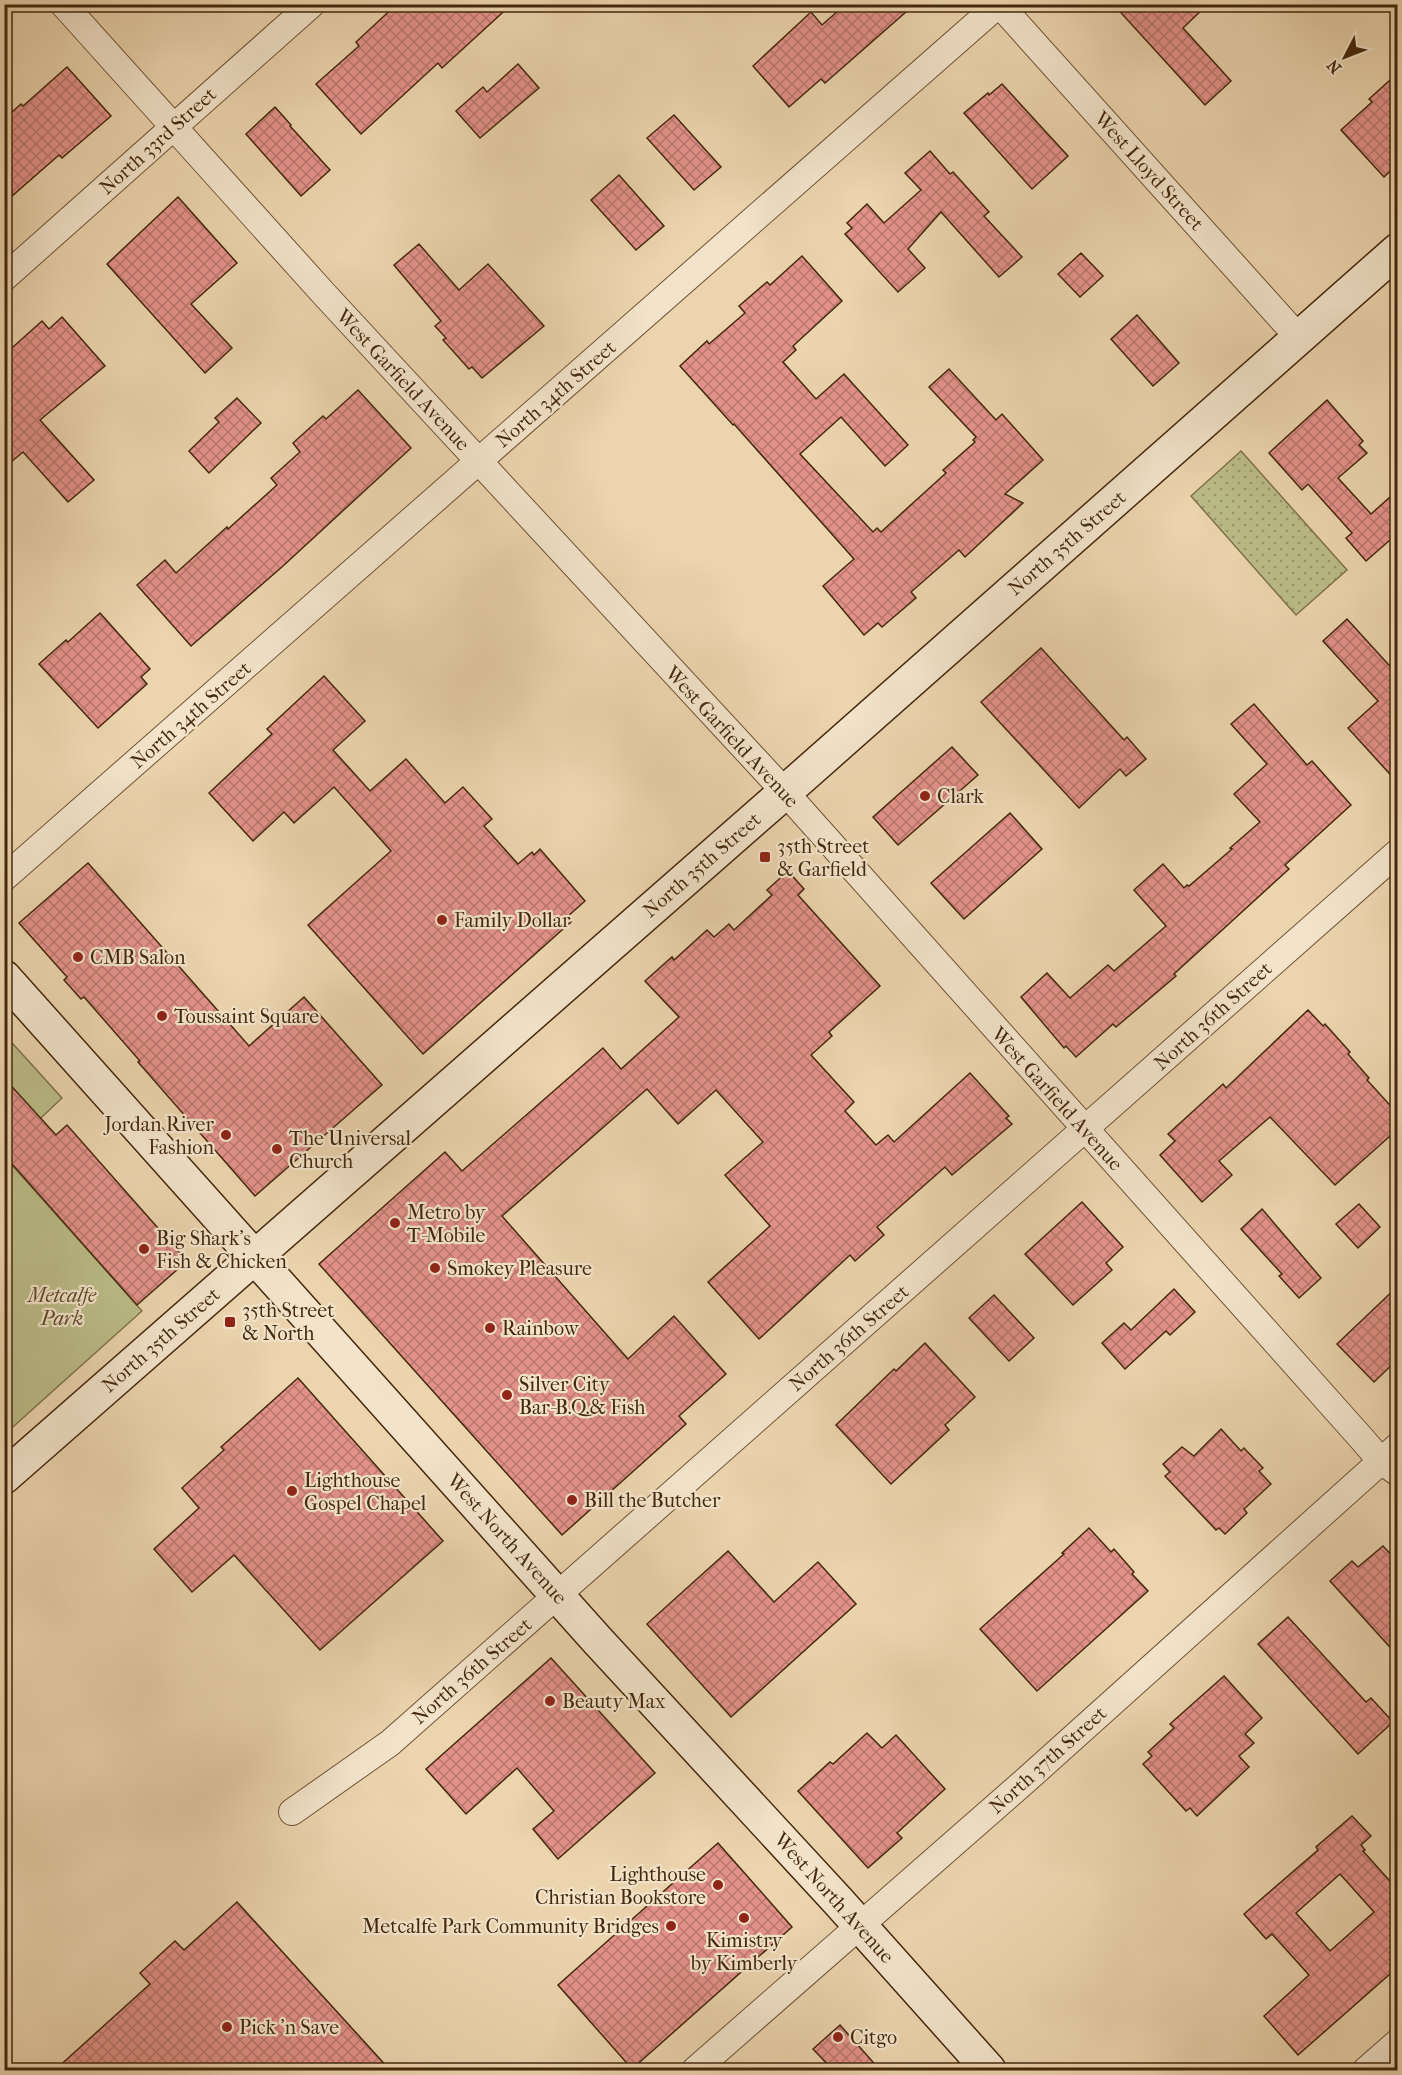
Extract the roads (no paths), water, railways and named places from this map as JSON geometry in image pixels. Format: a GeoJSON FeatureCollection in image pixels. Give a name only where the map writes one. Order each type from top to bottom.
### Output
{"type":"FeatureCollection","features":[{"type":"Feature","properties":{"kind":"main road","name":"North 35th Street"},"geometry":{"type":"LineString","coordinates":[[4,1477],[785,792],[1398,250]]}},
{"type":"Feature","properties":{"kind":"main road","name":"West North Avenue"},"geometry":{"type":"LineString","coordinates":[[4,977],[557,1596],[860,1925],[989,2070]]}},
{"type":"Feature","properties":{"kind":"street","name":"West Garfield Avenue"},"geometry":{"type":"LineString","coordinates":[[63,4],[172,128],[785,792],[1084,1130],[1392,1460]]}},
{"type":"Feature","properties":{"kind":"street","name":"North 33rd Street"},"geometry":{"type":"LineString","coordinates":[[4,278],[312,4]]}},
{"type":"Feature","properties":{"kind":"street","name":"West Lloyd Street"},"geometry":{"type":"LineString","coordinates":[[999,5],[1299,338]]}},
{"type":"Feature","properties":{"kind":"street","name":"North 34th Street"},"geometry":{"type":"LineString","coordinates":[[4,878],[999,5]]}},
{"type":"Feature","properties":{"kind":"street","name":"North 36th Street"},"geometry":{"type":"LineString","coordinates":[[292,1812],[390,1743],[1398,852]]}},
{"type":"Feature","properties":{"kind":"street","name":"North 37th Street"},"geometry":{"type":"LineString","coordinates":[[695,2070],[1392,1460]]}},
{"type":"Feature","properties":{"kind":"street"},"geometry":{"type":"LineString","coordinates":[[1366,2070],[1398,2042]]}},
{"type":"Feature","properties":{"kind":"place","name":"Clark"},"geometry":{"type":"Point","coordinates":[925,796]}},
{"type":"Feature","properties":{"kind":"place","name":"35th Street & Garfield"},"geometry":{"type":"Point","coordinates":[765,857]}},
{"type":"Feature","properties":{"kind":"place","name":"Family Dollar"},"geometry":{"type":"Point","coordinates":[442,920]}},
{"type":"Feature","properties":{"kind":"place","name":"CMB Salon"},"geometry":{"type":"Point","coordinates":[78,957]}},
{"type":"Feature","properties":{"kind":"place","name":"Toussaint Square"},"geometry":{"type":"Point","coordinates":[162,1016]}},
{"type":"Feature","properties":{"kind":"place","name":"Jordan River Fashion"},"geometry":{"type":"Point","coordinates":[226,1135]}},
{"type":"Feature","properties":{"kind":"place","name":"The Universal Church"},"geometry":{"type":"Point","coordinates":[277,1149]}},
{"type":"Feature","properties":{"kind":"place","name":"Metro by T-Mobile"},"geometry":{"type":"Point","coordinates":[395,1223]}},
{"type":"Feature","properties":{"kind":"place","name":"Big Shark's Fish & Chicken"},"geometry":{"type":"Point","coordinates":[144,1249]}},
{"type":"Feature","properties":{"kind":"place","name":"Smokey Pleasure"},"geometry":{"type":"Point","coordinates":[435,1268]}},
{"type":"Feature","properties":{"kind":"place","name":"35th Street & North"},"geometry":{"type":"Point","coordinates":[230,1322]}},
{"type":"Feature","properties":{"kind":"place","name":"Rainbow"},"geometry":{"type":"Point","coordinates":[490,1328]}},
{"type":"Feature","properties":{"kind":"place","name":"Silver City Bar-B.Q.& Fish"},"geometry":{"type":"Point","coordinates":[507,1395]}},
{"type":"Feature","properties":{"kind":"place","name":"Lighthouse Gospel Chapel"},"geometry":{"type":"Point","coordinates":[292,1491]}},
{"type":"Feature","properties":{"kind":"place","name":"Bill the Butcher"},"geometry":{"type":"Point","coordinates":[572,1500]}},
{"type":"Feature","properties":{"kind":"place","name":"Beauty Max"},"geometry":{"type":"Point","coordinates":[550,1701]}},
{"type":"Feature","properties":{"kind":"place","name":"Lighthouse Christian Bookstore"},"geometry":{"type":"Point","coordinates":[718,1885]}},
{"type":"Feature","properties":{"kind":"place","name":"Kimistry by Kimberly"},"geometry":{"type":"Point","coordinates":[744,1918]}},
{"type":"Feature","properties":{"kind":"place","name":"Metcalfe Park Community Bridges"},"geometry":{"type":"Point","coordinates":[671,1926]}},
{"type":"Feature","properties":{"kind":"place","name":"Pick 'n Save"},"geometry":{"type":"Point","coordinates":[227,2027]}},
{"type":"Feature","properties":{"kind":"place","name":"Citgo"},"geometry":{"type":"Point","coordinates":[838,2037]}},
{"type":"Feature","properties":{"kind":"park label","name":"Metcalfe Park"},"geometry":{"type":"Point","coordinates":[62,1306]}}]}
